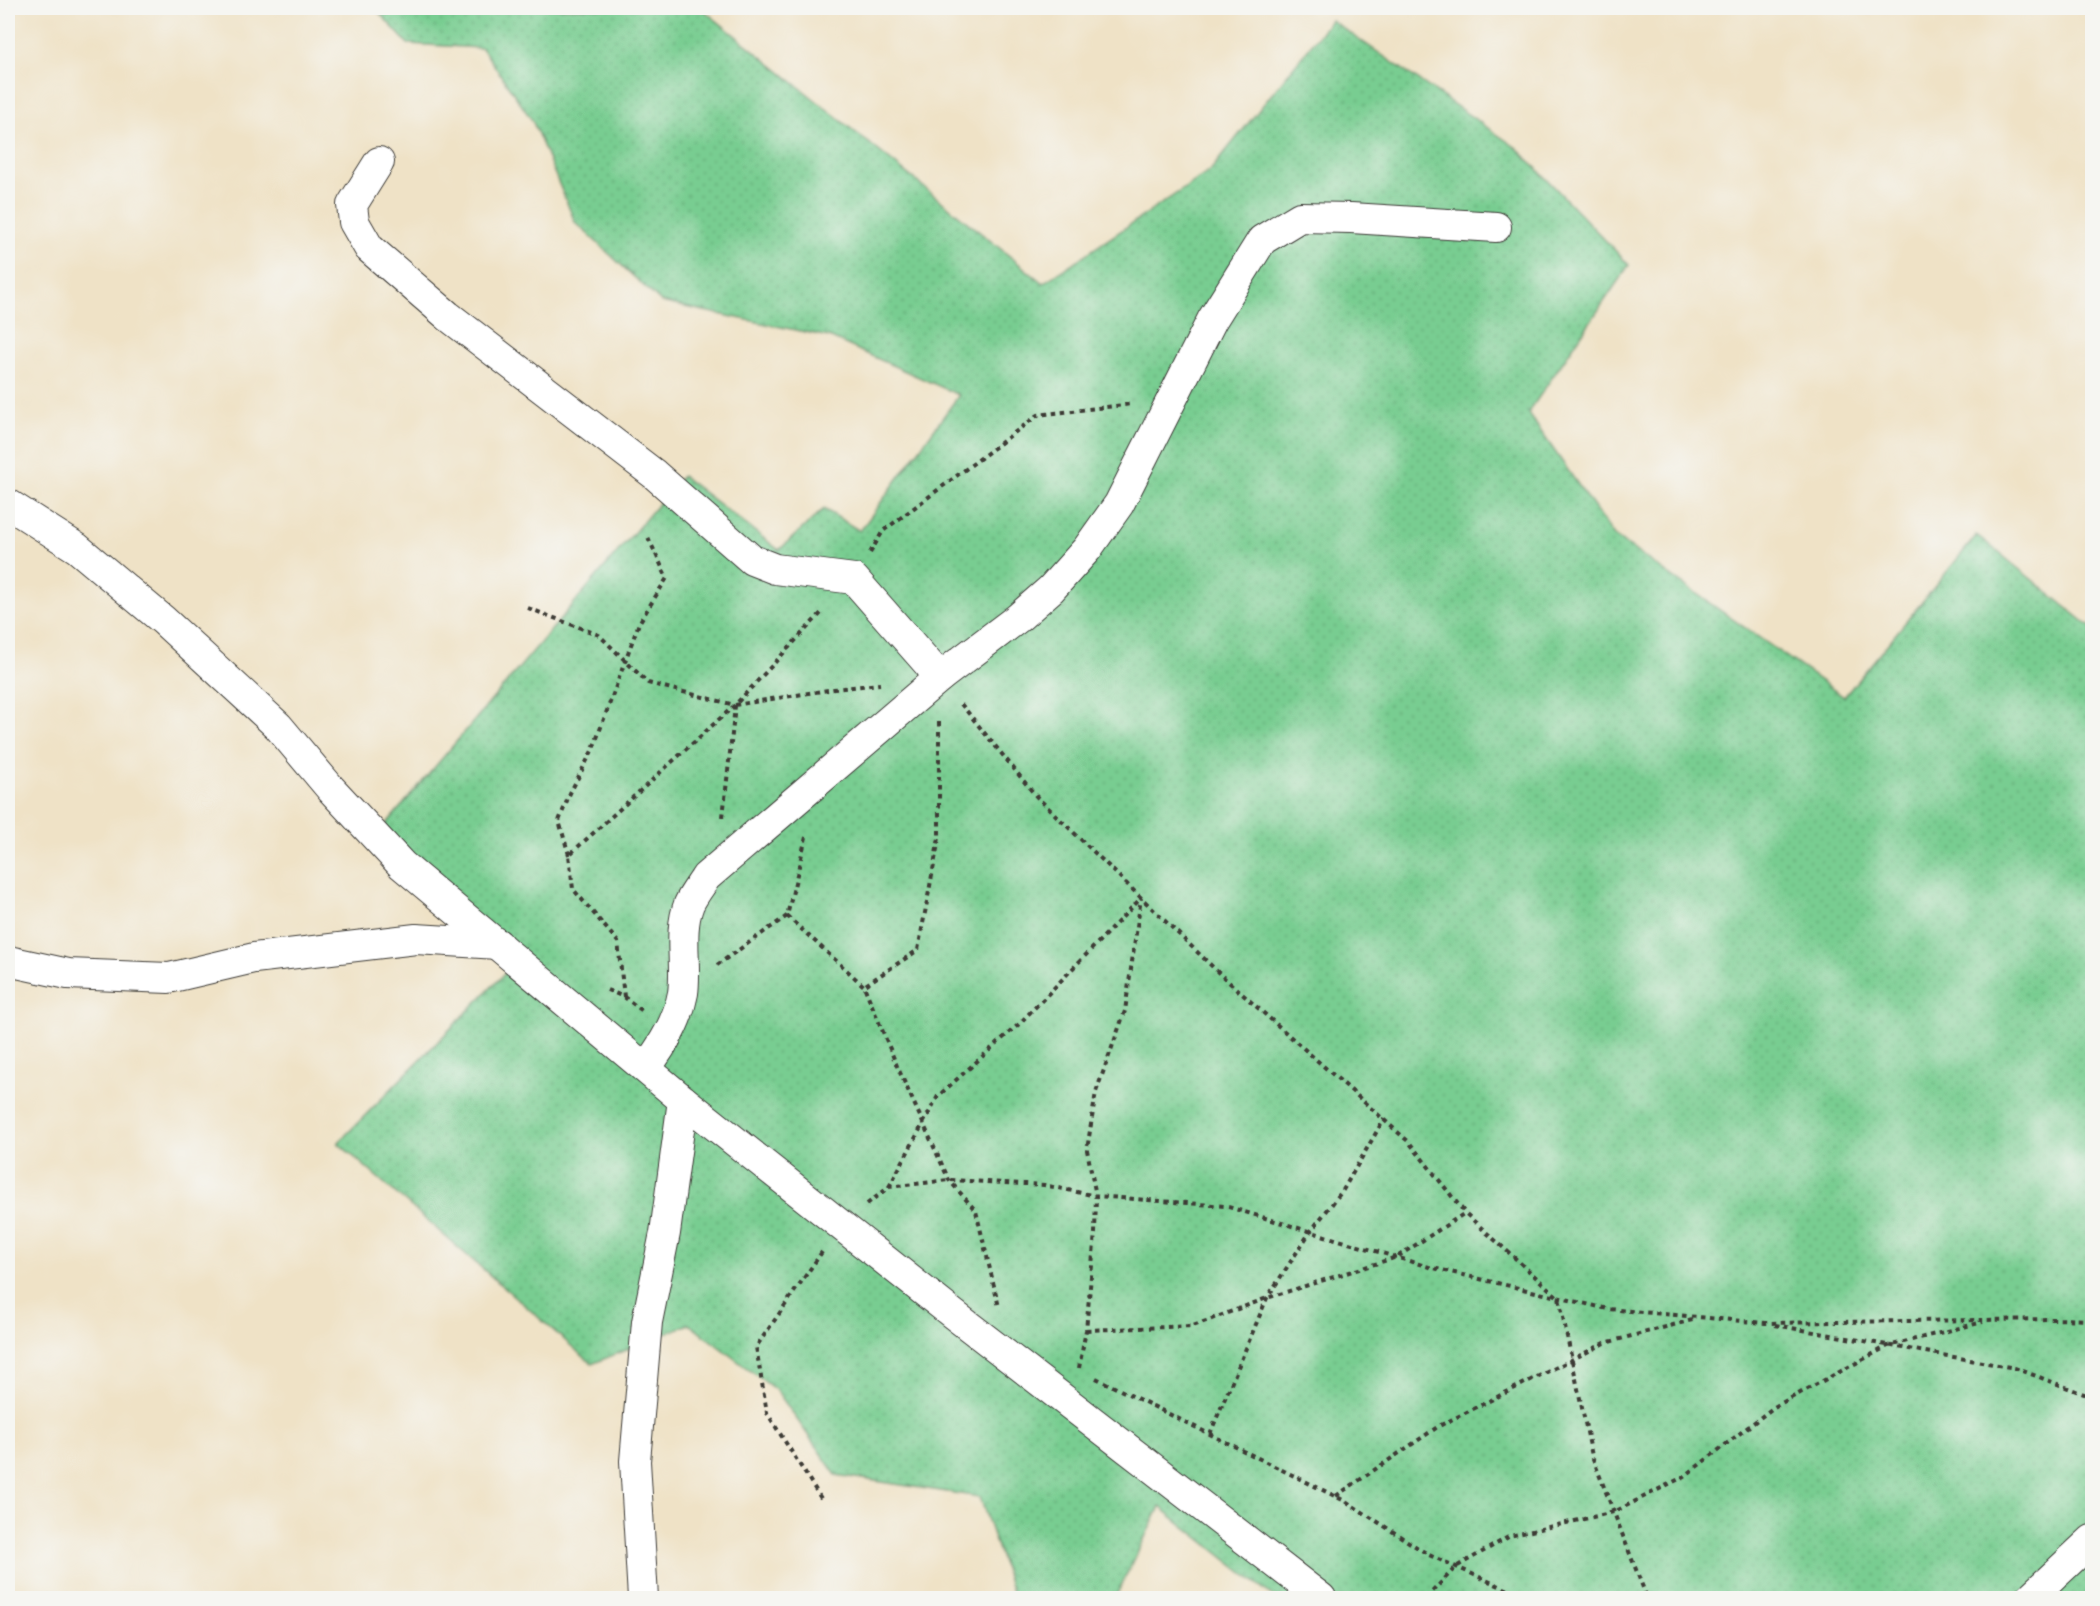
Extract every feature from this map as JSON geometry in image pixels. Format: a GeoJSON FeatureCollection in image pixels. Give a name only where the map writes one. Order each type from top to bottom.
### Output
{"type":"FeatureCollection","features":[{"type":"Feature","properties":{"kind":"street"},"geometry":{"type":"LineString","coordinates":[[379,162],[352,205],[354,222],[369,248],[448,316],[654,474],[752,560],[775,569],[854,579],[940,677]]}},
{"type":"Feature","properties":{"kind":"street"},"geometry":{"type":"LineString","coordinates":[[646,1068],[669,1033],[680,1006],[683,990],[683,940],[689,904],[706,877],[940,677],[1018,618],[1051,589],[1087,549],[1119,504],[1212,320],[1262,240],[1300,217],[1496,227]]}},
{"type":"Feature","properties":{"kind":"street"},"geometry":{"type":"LineString","coordinates":[[8,504],[76,548],[163,620],[278,726],[331,789],[402,865],[683,1100],[953,1314],[1321,1599]]}},
{"type":"Feature","properties":{"kind":"street"},"geometry":{"type":"LineString","coordinates":[[8,961],[68,974],[170,978],[254,958],[416,939],[498,944]]}},
{"type":"Feature","properties":{"kind":"street"},"geometry":{"type":"LineString","coordinates":[[643,1599],[635,1461],[647,1322],[665,1233],[683,1100]]}},
{"type":"Feature","properties":{"kind":"street"},"geometry":{"type":"LineString","coordinates":[[2030,1599],[2092,1540]]}},
{"type":"Feature","properties":{"kind":"path"},"geometry":{"type":"LineString","coordinates":[[569,855],[735,705],[854,579],[883,531],[1038,415],[1171,399]]}},
{"type":"Feature","properties":{"kind":"path"},"geometry":{"type":"LineString","coordinates":[[624,997],[618,942],[573,889],[569,855],[559,821],[570,793],[593,749],[639,624],[667,578],[647,535]]}},
{"type":"Feature","properties":{"kind":"path"},"geometry":{"type":"LineString","coordinates":[[528,608],[599,635],[648,683],[735,705],[881,684]]}},
{"type":"Feature","properties":{"kind":"path"},"geometry":{"type":"LineString","coordinates":[[940,677],[1036,795],[1222,976],[1409,1142],[1466,1213],[1559,1298],[1592,1456],[1647,1599]]}},
{"type":"Feature","properties":{"kind":"path"},"geometry":{"type":"LineString","coordinates":[[864,987],[918,950],[939,838],[940,677]]}},
{"type":"Feature","properties":{"kind":"path"},"geometry":{"type":"LineString","coordinates":[[718,865],[735,705]]}},
{"type":"Feature","properties":{"kind":"path"},"geometry":{"type":"LineString","coordinates":[[683,990],[787,915],[807,837]]}},
{"type":"Feature","properties":{"kind":"path"},"geometry":{"type":"LineString","coordinates":[[822,1500],[767,1413],[756,1347],[841,1224],[889,1187],[938,1096],[1019,1024],[1141,898]]}},
{"type":"Feature","properties":{"kind":"path"},"geometry":{"type":"LineString","coordinates":[[1068,1365],[1079,1370],[1086,1330],[1096,1196],[1087,1150],[1096,1092],[1125,1011],[1141,898]]}},
{"type":"Feature","properties":{"kind":"path"},"geometry":{"type":"LineString","coordinates":[[787,915],[864,987],[949,1180],[976,1211],[1000,1312]]}},
{"type":"Feature","properties":{"kind":"path"},"geometry":{"type":"LineString","coordinates":[[1209,1434],[1267,1298],[1310,1232],[1343,1190],[1384,1119]]}},
{"type":"Feature","properties":{"kind":"path"},"geometry":{"type":"LineString","coordinates":[[889,1187],[949,1180],[1044,1185],[1096,1196],[1225,1206],[1429,1268],[1608,1309],[1765,1323],[2092,1320]]}},
{"type":"Feature","properties":{"kind":"path"},"geometry":{"type":"LineString","coordinates":[[1086,1330],[1193,1326],[1267,1298],[1396,1257],[1466,1213]]}},
{"type":"Feature","properties":{"kind":"path"},"geometry":{"type":"LineString","coordinates":[[1336,1496],[1439,1426],[1605,1343],[1700,1318]]}},
{"type":"Feature","properties":{"kind":"path"},"geometry":{"type":"LineString","coordinates":[[1426,1599],[1456,1567],[1510,1536],[1614,1512],[1685,1476],[1774,1407],[1888,1346],[1990,1320]]}},
{"type":"Feature","properties":{"kind":"path"},"geometry":{"type":"LineString","coordinates":[[1765,1323],[2015,1368],[2092,1397]]}},
{"type":"Feature","properties":{"kind":"path"},"geometry":{"type":"LineString","coordinates":[[1089,1375],[1336,1496],[1429,1555],[1527,1599]]}},
{"type":"Feature","properties":{"kind":"green space"},"geometry":{"type":"Polygon","coordinates":[[[375,8],[701,8],[1043,283],[1210,171],[1331,20],[1517,148],[1629,265],[1528,413],[1614,536],[1844,697],[1977,535],[2092,628],[2092,1598],[1275,1598],[1160,1507],[1115,1598],[1014,1598],[980,1497],[836,1475],[777,1391],[689,1324],[592,1364],[338,1143],[520,958],[383,828],[682,476],[779,550],[824,509],[860,531],[959,395],[829,337],[661,302],[575,222],[532,120],[482,48],[408,44],[375,8]]]}}]}
